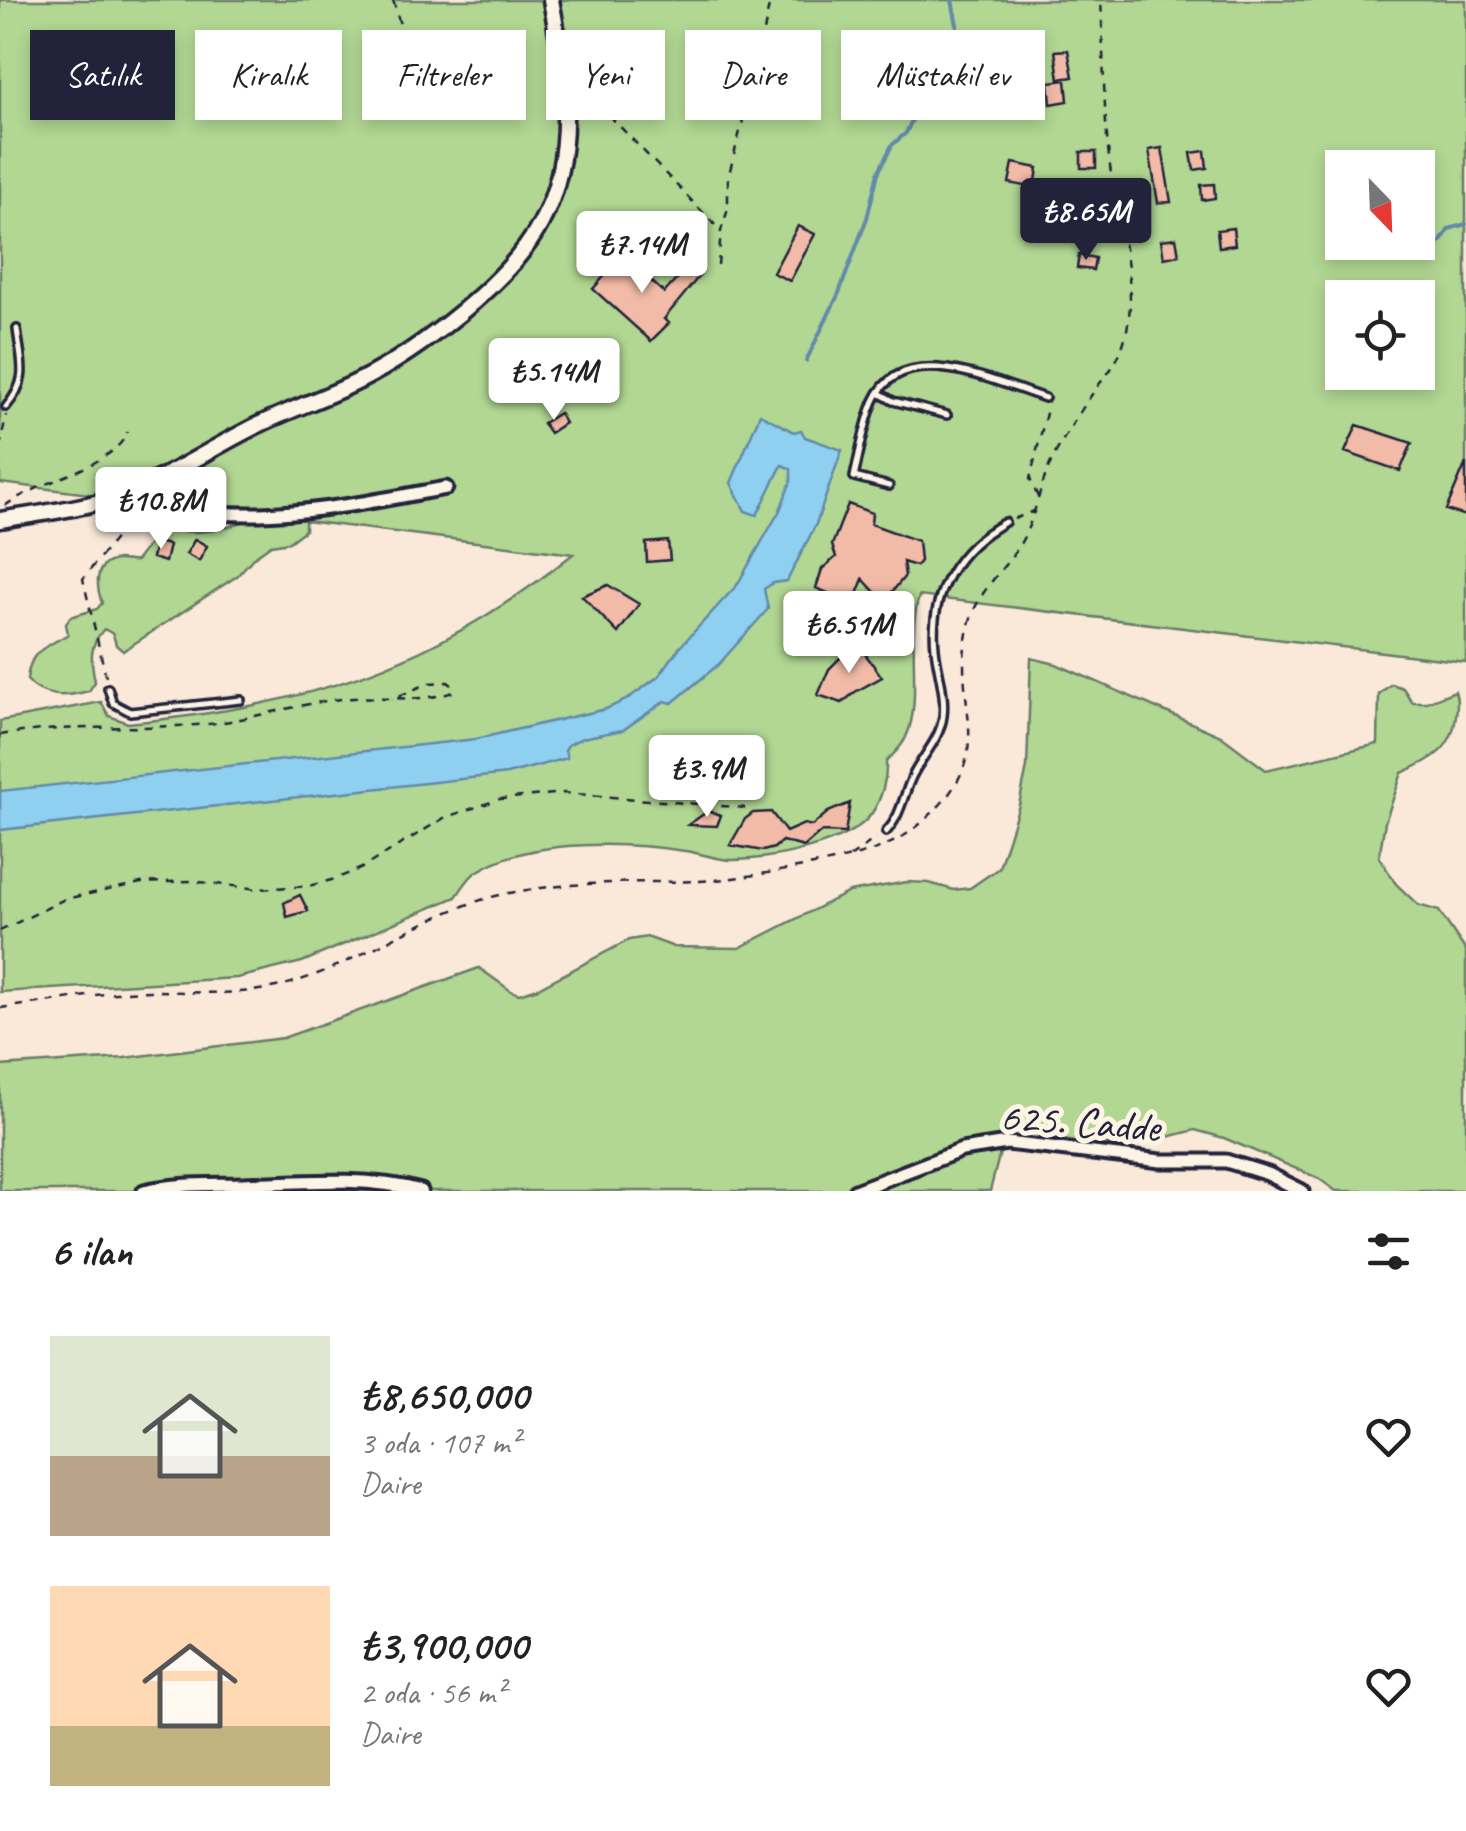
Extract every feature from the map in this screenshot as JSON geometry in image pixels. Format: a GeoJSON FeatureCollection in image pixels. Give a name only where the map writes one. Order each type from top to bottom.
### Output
{"type":"FeatureCollection","features":[{"type":"Feature","properties":{"kind":"street"},"geometry":{"type":"LineString","coordinates":[[552,0],[557,30]]}},
{"type":"Feature","properties":{"kind":"street"},"geometry":{"type":"LineString","coordinates":[[0,520],[145,491],[250,428],[358,382],[432,335],[482,293],[540,226],[562,163],[566,120]]}},
{"type":"Feature","properties":{"kind":"street"},"geometry":{"type":"LineString","coordinates":[[145,491],[173,506],[243,513],[362,503],[446,488]]}},
{"type":"Feature","properties":{"kind":"street","name":"625. Cadde"},"geometry":{"type":"LineString","coordinates":[[855,1191],[948,1154],[1007,1143],[1162,1161],[1242,1163],[1302,1191]]}},
{"type":"Feature","properties":{"kind":"street"},"geometry":{"type":"LineString","coordinates":[[144,1191],[172,1186],[289,1182],[380,1184],[420,1191]]}},
{"type":"Feature","properties":{"kind":"lane"},"geometry":{"type":"LineString","coordinates":[[6,407],[23,380],[17,330]]}},
{"type":"Feature","properties":{"kind":"lane"},"geometry":{"type":"LineString","coordinates":[[888,486],[854,477],[879,393],[904,372],[934,365],[1046,398]]}},
{"type":"Feature","properties":{"kind":"lane"},"geometry":{"type":"LineString","coordinates":[[879,393],[892,401],[947,415]]}},
{"type":"Feature","properties":{"kind":"lane"},"geometry":{"type":"LineString","coordinates":[[886,832],[897,818],[914,774],[941,724],[943,696],[934,626],[945,584],[971,544],[1005,522]]}},
{"type":"Feature","properties":{"kind":"lane"},"geometry":{"type":"LineString","coordinates":[[108,688],[113,703],[130,712],[241,700]]}},
{"type":"Feature","properties":{"kind":"path"},"geometry":{"type":"LineString","coordinates":[[393,0],[402,30]]}},
{"type":"Feature","properties":{"kind":"path"},"geometry":{"type":"LineString","coordinates":[[718,265],[721,231],[728,209],[728,178],[770,0]]}},
{"type":"Feature","properties":{"kind":"path"},"geometry":{"type":"LineString","coordinates":[[0,1008],[154,991],[244,992],[278,986],[359,956],[472,902],[514,892],[618,882],[753,876],[848,858],[882,848],[917,828],[960,780],[969,747],[970,710],[963,651],[971,615],[983,592],[1016,550],[1036,510],[1050,464],[1118,358],[1127,326],[1126,253],[1110,167],[1102,0]]}},
{"type":"Feature","properties":{"kind":"path"},"geometry":{"type":"LineString","coordinates":[[614,120],[721,231]]}},
{"type":"Feature","properties":{"kind":"path"},"geometry":{"type":"LineString","coordinates":[[1039,498],[1030,479],[1044,426],[1046,398]]}},
{"type":"Feature","properties":{"kind":"path"},"geometry":{"type":"LineString","coordinates":[[0,448],[6,407]]}},
{"type":"Feature","properties":{"kind":"path"},"geometry":{"type":"LineString","coordinates":[[0,510],[31,489],[110,452],[128,432]]}},
{"type":"Feature","properties":{"kind":"path"},"geometry":{"type":"LineString","coordinates":[[108,688],[83,579],[145,491]]}},
{"type":"Feature","properties":{"kind":"path"},"geometry":{"type":"LineString","coordinates":[[1005,522],[1036,510]]}},
{"type":"Feature","properties":{"kind":"path"},"geometry":{"type":"LineString","coordinates":[[0,735],[40,730],[156,729],[251,718],[352,698],[392,698],[453,692],[448,682],[429,683],[392,698]]}},
{"type":"Feature","properties":{"kind":"path"},"geometry":{"type":"LineString","coordinates":[[0,931],[64,899],[141,882],[191,881],[259,889],[298,888],[335,880],[444,818],[500,799],[564,793],[746,808]]}},
{"type":"Feature","properties":{"kind":"path"},"geometry":{"type":"LineString","coordinates":[[848,858],[886,832]]}},
{"type":"Feature","properties":{"kind":"green space"},"geometry":{"type":"Polygon","coordinates":[[[0,0],[1466,0],[1466,662],[919,596],[911,722],[900,747],[886,762],[879,801],[861,824],[846,834],[785,854],[730,860],[634,846],[548,848],[496,862],[472,875],[456,897],[302,962],[237,978],[0,992],[0,721],[101,702],[109,716],[128,723],[253,705],[310,692],[417,653],[520,594],[573,554],[305,521],[305,530],[289,542],[271,545],[237,576],[123,651],[113,634],[104,629],[93,648],[95,682],[89,691],[55,695],[40,691],[27,680],[35,656],[68,634],[66,624],[70,617],[97,609],[102,603],[98,579],[102,568],[112,561],[136,561],[150,543],[146,536],[155,525],[177,520],[183,531],[203,532],[259,515],[0,483],[0,0]]]}},
{"type":"Feature","properties":{"kind":"green space"},"geometry":{"type":"Polygon","coordinates":[[[1031,658],[1056,664],[1221,736],[1266,770],[1378,744],[1379,694],[1391,684],[1403,688],[1412,702],[1427,702],[1455,691],[1456,716],[1450,738],[1431,758],[1402,773],[1385,822],[1379,857],[1396,884],[1418,905],[1439,911],[1466,951],[1466,1191],[1336,1191],[1318,1178],[1224,1138],[1195,1130],[1132,1146],[1079,1143],[1006,1129],[990,1191],[0,1191],[0,1066],[124,1058],[283,1038],[479,968],[519,994],[629,940],[647,937],[674,947],[739,948],[849,892],[907,882],[954,890],[970,888],[999,868],[1019,805],[1027,767],[1031,658]]]}},
{"type":"Feature","properties":{"kind":"water"},"geometry":{"type":"Polygon","coordinates":[[[760,414],[842,450],[816,524],[787,581],[764,589],[768,609],[719,664],[672,703],[665,701],[623,730],[582,738],[568,745],[567,758],[507,774],[0,830],[0,791],[476,739],[606,709],[626,700],[659,676],[679,648],[737,585],[780,510],[791,481],[791,469],[782,465],[757,515],[745,511],[731,483],[760,414]]]}},
{"type":"Feature","properties":{"kind":"building"},"geometry":{"type":"Polygon","coordinates":[[[1068,50],[1073,77],[1059,79],[1055,51],[1068,50]]]}},
{"type":"Feature","properties":{"kind":"building"},"geometry":{"type":"Polygon","coordinates":[[[1066,80],[1068,101],[1051,104],[1049,82],[1066,80]]]}},
{"type":"Feature","properties":{"kind":"building"},"geometry":{"type":"Polygon","coordinates":[[[1162,148],[1171,202],[1158,203],[1149,150],[1162,148]]]}},
{"type":"Feature","properties":{"kind":"building"},"geometry":{"type":"Polygon","coordinates":[[[1205,151],[1207,168],[1194,170],[1191,153],[1205,151]]]}},
{"type":"Feature","properties":{"kind":"building"},"geometry":{"type":"Polygon","coordinates":[[[1081,152],[1096,152],[1096,168],[1081,168],[1081,152]]]}},
{"type":"Feature","properties":{"kind":"building"},"geometry":{"type":"Polygon","coordinates":[[[1013,163],[1038,168],[1035,188],[1009,183],[1013,163]]]}},
{"type":"Feature","properties":{"kind":"building"},"geometry":{"type":"Polygon","coordinates":[[[1214,184],[1215,198],[1202,200],[1201,185],[1214,184]]]}},
{"type":"Feature","properties":{"kind":"building"},"geometry":{"type":"Polygon","coordinates":[[[798,226],[815,234],[790,281],[773,273],[798,226]]]}},
{"type":"Feature","properties":{"kind":"building"},"geometry":{"type":"Polygon","coordinates":[[[1233,228],[1235,245],[1219,247],[1217,230],[1233,228]]]}},
{"type":"Feature","properties":{"kind":"building"},"geometry":{"type":"Polygon","coordinates":[[[1176,238],[1179,255],[1164,258],[1161,240],[1176,238]]]}},
{"type":"Feature","properties":{"kind":"building"},"geometry":{"type":"Polygon","coordinates":[[[623,255],[664,293],[689,266],[700,275],[664,319],[669,323],[651,341],[593,289],[623,255]]]}},
{"type":"Feature","properties":{"kind":"building"},"geometry":{"type":"Polygon","coordinates":[[[1079,255],[1095,258],[1093,270],[1077,268],[1079,255]]]}},
{"type":"Feature","properties":{"kind":"building"},"geometry":{"type":"Polygon","coordinates":[[[559,413],[565,423],[550,433],[543,423],[559,413]]]}},
{"type":"Feature","properties":{"kind":"building"},"geometry":{"type":"Polygon","coordinates":[[[1357,425],[1412,443],[1400,471],[1345,452],[1357,425]]]}},
{"type":"Feature","properties":{"kind":"building"},"geometry":{"type":"Polygon","coordinates":[[[1466,463],[1466,516],[1446,510],[1466,463]]]}},
{"type":"Feature","properties":{"kind":"building"},"geometry":{"type":"Polygon","coordinates":[[[848,504],[872,513],[871,524],[918,541],[920,561],[916,566],[903,562],[905,576],[888,597],[875,592],[863,579],[853,604],[816,588],[822,569],[836,557],[832,545],[848,504]]]}},
{"type":"Feature","properties":{"kind":"building"},"geometry":{"type":"Polygon","coordinates":[[[195,539],[207,546],[199,561],[186,554],[195,539]]]}},
{"type":"Feature","properties":{"kind":"building"},"geometry":{"type":"Polygon","coordinates":[[[668,541],[670,560],[647,562],[646,543],[668,541]]]}},
{"type":"Feature","properties":{"kind":"building"},"geometry":{"type":"Polygon","coordinates":[[[156,542],[169,545],[165,562],[152,558],[156,542]]]}},
{"type":"Feature","properties":{"kind":"building"},"geometry":{"type":"Polygon","coordinates":[[[608,585],[639,604],[618,633],[582,596],[608,585]]]}},
{"type":"Feature","properties":{"kind":"building"},"geometry":{"type":"Polygon","coordinates":[[[860,647],[882,677],[842,703],[818,695],[829,669],[844,654],[860,647]]]}},
{"type":"Feature","properties":{"kind":"building"},"geometry":{"type":"Polygon","coordinates":[[[850,803],[845,833],[821,832],[804,847],[782,841],[763,851],[730,845],[753,813],[771,812],[786,832],[804,824],[812,826],[828,812],[850,803]]]}},
{"type":"Feature","properties":{"kind":"building"},"geometry":{"type":"Polygon","coordinates":[[[708,811],[721,815],[717,826],[688,825],[708,811]]]}},
{"type":"Feature","properties":{"kind":"building"},"geometry":{"type":"Polygon","coordinates":[[[300,895],[308,911],[287,917],[284,903],[300,895]]]}},
{"type":"Feature","properties":{"kind":"waterway"},"geometry":{"type":"LineString","coordinates":[[806,361],[839,293],[867,218],[878,173],[892,145],[906,133],[938,62],[956,37],[952,0]]}},
{"type":"Feature","properties":{"kind":"waterway"},"geometry":{"type":"LineString","coordinates":[[1435,243],[1440,243],[1449,229],[1466,224]]}}]}
